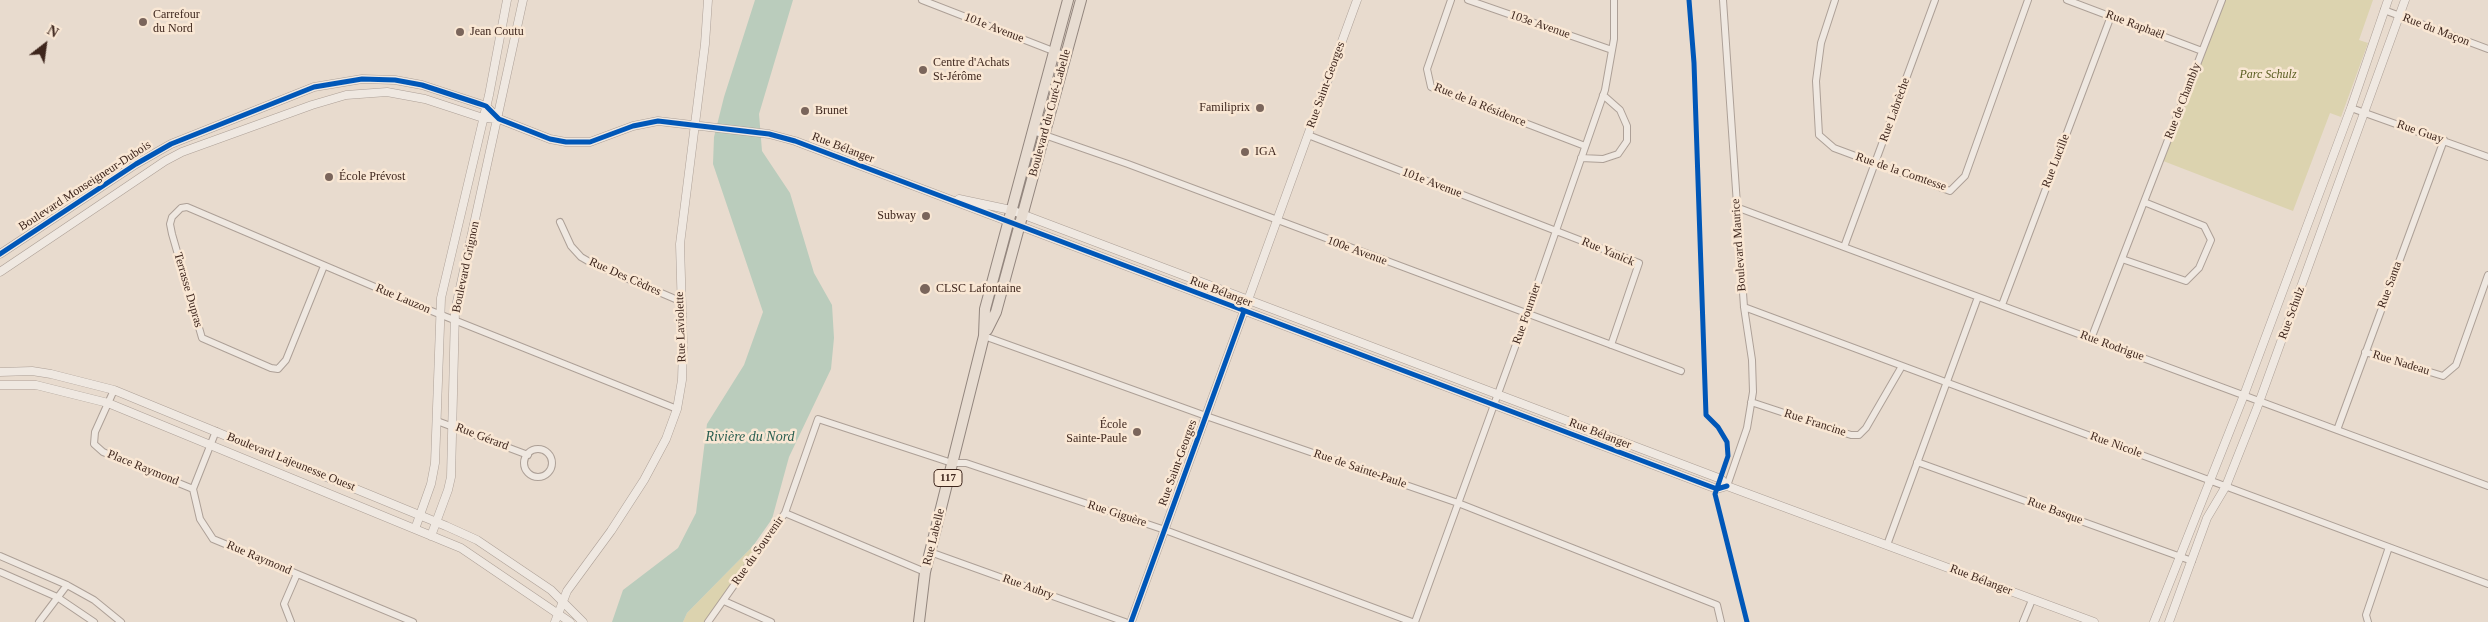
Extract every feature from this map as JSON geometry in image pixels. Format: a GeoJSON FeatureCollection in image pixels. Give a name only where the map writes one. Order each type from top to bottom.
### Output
{"type":"FeatureCollection","features":[{"type":"Feature","properties":{"kind":"main road","name":"Boulevard du Curé-Labelle"},"geometry":{"type":"LineString","coordinates":[[1007,222],[1068,0]]}},
{"type":"Feature","properties":{"kind":"main road","name":"Boulevard du Curé-Labelle"},"geometry":{"type":"LineString","coordinates":[[1019,227],[1081,0]]}},
{"type":"Feature","properties":{"kind":"main road","name":"Rue Labelle"},"geometry":{"type":"LineString","coordinates":[[919,622],[925,572],[984,336],[985,309],[1007,222]]}},
{"type":"Feature","properties":{"kind":"main road","name":"Rue Labelle"},"geometry":{"type":"LineString","coordinates":[[984,336],[996,312],[1019,227]]}},
{"type":"Feature","properties":{"kind":"street","name":"Boulevard Grignon"},"geometry":{"type":"LineString","coordinates":[[414,529],[434,474],[439,314],[486,106],[507,0]]}},
{"type":"Feature","properties":{"kind":"street","name":"Boulevard Grignon"},"geometry":{"type":"LineString","coordinates":[[431,536],[451,477],[454,426],[455,320],[523,0]]}},
{"type":"Feature","properties":{"kind":"street","name":"Rue Laviolette"},"geometry":{"type":"LineString","coordinates":[[556,622],[562,601],[580,570],[611,531],[644,480],[666,439],[677,409],[682,380],[684,348],[680,301],[680,244],[708,0]]}},
{"type":"Feature","properties":{"kind":"street","name":"101e Avenue"},"geometry":{"type":"LineString","coordinates":[[922,0],[1066,56]]}},
{"type":"Feature","properties":{"kind":"street","name":"Rue Saint-Georges"},"geometry":{"type":"LineString","coordinates":[[1131,622],[1357,0]]}},
{"type":"Feature","properties":{"kind":"street","name":"Rue de la Résidence"},"geometry":{"type":"LineString","coordinates":[[1451,0],[1428,69],[1430,87],[1585,146]]}},
{"type":"Feature","properties":{"kind":"street","name":"103e Avenue"},"geometry":{"type":"LineString","coordinates":[[1468,0],[1612,50]]}},
{"type":"Feature","properties":{"kind":"street","name":"Rue Fournier"},"geometry":{"type":"LineString","coordinates":[[1414,622],[1527,314],[1603,95],[1612,50],[1614,0]]}},
{"type":"Feature","properties":{"kind":"street","name":"Boulevard Maurice"},"geometry":{"type":"LineString","coordinates":[[1723,0],[1744,307],[1752,360],[1752,402],[1747,428],[1727,486]]}},
{"type":"Feature","properties":{"kind":"street","name":"Rue de la Comtesse"},"geometry":{"type":"LineString","coordinates":[[1835,0],[1820,43],[1816,81],[1819,135],[1834,148],[1950,191],[1965,176],[2028,0]]}},
{"type":"Feature","properties":{"kind":"street","name":"Rue Labrèche"},"geometry":{"type":"LineString","coordinates":[[1844,247],[1935,0]]}},
{"type":"Feature","properties":{"kind":"street","name":"Rue Raphaël"},"geometry":{"type":"LineString","coordinates":[[2068,0],[2202,51]]}},
{"type":"Feature","properties":{"kind":"street","name":"Rue de Chambly"},"geometry":{"type":"LineString","coordinates":[[2091,339],[2222,0]]}},
{"type":"Feature","properties":{"kind":"street","name":"Rue Schulz"},"geometry":{"type":"LineString","coordinates":[[2154,622],[2244,396],[2351,108],[2388,0]]}},
{"type":"Feature","properties":{"kind":"street","name":"Rue Schulz"},"geometry":{"type":"LineString","coordinates":[[2169,622],[2208,518],[2226,486],[2260,401],[2366,113],[2405,0]]}},
{"type":"Feature","properties":{"kind":"street","name":"Rue du Maçon"},"geometry":{"type":"LineString","coordinates":[[2384,10],[2488,49]]}},
{"type":"Feature","properties":{"kind":"street","name":"Rue Lucille"},"geometry":{"type":"LineString","coordinates":[[2002,306],[2111,16]]}},
{"type":"Feature","properties":{"kind":"street","name":"Boulevard Monseigneur-Dubois"},"geometry":{"type":"LineString","coordinates":[[0,254],[136,164],[171,144],[314,88],[362,79],[395,80],[422,85],[486,106],[498,119]]}},
{"type":"Feature","properties":{"kind":"street","name":"Boulevard Monseigneur-Dubois"},"geometry":{"type":"LineString","coordinates":[[0,272],[182,152],[346,94],[387,92],[425,99],[483,118],[498,119],[550,139],[578,142],[605,138],[646,123],[668,121],[695,124]]}},
{"type":"Feature","properties":{"kind":"street"},"geometry":{"type":"LineString","coordinates":[[1581,158],[1603,159],[1618,154],[1627,140],[1627,126],[1620,110],[1603,95]]}},
{"type":"Feature","properties":{"kind":"street","name":"Rue Guay"},"geometry":{"type":"LineString","coordinates":[[2351,108],[2488,157]]}},
{"type":"Feature","properties":{"kind":"street","name":"Rue Bélanger"},"geometry":{"type":"LineString","coordinates":[[695,124],[769,134],[795,141],[1717,489],[1727,486]]}},
{"type":"Feature","properties":{"kind":"street","name":"100e Avenue"},"geometry":{"type":"LineString","coordinates":[[1033,131],[1128,164],[1681,371]]}},
{"type":"Feature","properties":{"kind":"street","name":"101e Avenue"},"geometry":{"type":"LineString","coordinates":[[1308,135],[1555,231]]}},
{"type":"Feature","properties":{"kind":"street","name":"Rue Santa"},"geometry":{"type":"LineString","coordinates":[[2337,430],[2444,140]]}},
{"type":"Feature","properties":{"kind":"street","name":"Rue Bélanger"},"geometry":{"type":"LineString","coordinates":[[936,195],[1011,210],[1022,214],[1720,479],[1727,486],[2094,622]]}},
{"type":"Feature","properties":{"kind":"street"},"geometry":{"type":"LineString","coordinates":[[2122,259],[2186,281],[2199,268],[2211,240],[2204,226],[2144,202]]}},
{"type":"Feature","properties":{"kind":"street","name":"Rue Lauzon"},"geometry":{"type":"LineString","coordinates":[[188,207],[439,314],[677,409]]}},
{"type":"Feature","properties":{"kind":"street","name":"Terrasse Dupras"},"geometry":{"type":"LineString","coordinates":[[188,207],[176,211],[170,224],[199,330],[202,338],[208,342],[278,369],[286,360],[324,266]]}},
{"type":"Feature","properties":{"kind":"street","name":"Rue Rodrigue"},"geometry":{"type":"LineString","coordinates":[[1736,207],[2488,486]]}},
{"type":"Feature","properties":{"kind":"street"},"geometry":{"type":"LineString","coordinates":[[2309,221],[2324,226]]}},
{"type":"Feature","properties":{"kind":"street","name":"Rue Des Cèdres"},"geometry":{"type":"LineString","coordinates":[[560,222],[571,246],[581,257],[593,264],[680,301]]}},
{"type":"Feature","properties":{"kind":"street","name":"Rue Yanick"},"geometry":{"type":"LineString","coordinates":[[1555,231],[1639,263],[1611,345]]}},
{"type":"Feature","properties":{"kind":"street","name":"Rue Nadeau"},"geometry":{"type":"LineString","coordinates":[[2365,352],[2443,376],[2456,365],[2488,275]]}},
{"type":"Feature","properties":{"kind":"street"},"geometry":{"type":"LineString","coordinates":[[1887,545],[1978,297]]}},
{"type":"Feature","properties":{"kind":"street","name":"Rue Nicole"},"geometry":{"type":"LineString","coordinates":[[1744,307],[2488,584]]}},
{"type":"Feature","properties":{"kind":"street"},"geometry":{"type":"LineString","coordinates":[[1296,331],[1300,320]]}},
{"type":"Feature","properties":{"kind":"street","name":"Rue de Sainte-Paule"},"geometry":{"type":"LineString","coordinates":[[984,336],[1458,504],[1717,605],[1721,622]]}},
{"type":"Feature","properties":{"kind":"street"},"geometry":{"type":"LineString","coordinates":[[1374,360],[1378,349]]}},
{"type":"Feature","properties":{"kind":"street"},"geometry":{"type":"LineString","coordinates":[[1419,377],[1423,366]]}},
{"type":"Feature","properties":{"kind":"street","name":"Rue Francine"},"geometry":{"type":"LineString","coordinates":[[1752,402],[1851,435],[1859,435],[1866,428],[1902,366]]}},
{"type":"Feature","properties":{"kind":"street","name":"Boulevard Lajeunesse Ouest"},"geometry":{"type":"LineString","coordinates":[[0,372],[32,371],[114,390],[420,515],[476,540],[551,590],[583,622]]}},
{"type":"Feature","properties":{"kind":"street","name":"Boulevard Lajeunesse Ouest"},"geometry":{"type":"LineString","coordinates":[[0,385],[36,385],[108,403],[431,536],[473,554],[570,622]]}},
{"type":"Feature","properties":{"kind":"street","name":"Place Raymond"},"geometry":{"type":"LineString","coordinates":[[114,390],[93,438],[98,449],[193,488]]}},
{"type":"Feature","properties":{"kind":"street","name":"Rue Giguère"},"geometry":{"type":"LineString","coordinates":[[818,419],[952,463],[966,463],[1165,530],[1414,622]]}},
{"type":"Feature","properties":{"kind":"street","name":"Rue du Souvenir"},"geometry":{"type":"LineString","coordinates":[[708,622],[785,513],[818,419]]}},
{"type":"Feature","properties":{"kind":"street","name":"Rue Gérard"},"geometry":{"type":"LineString","coordinates":[[437,420],[528,454],[538,449],[549,454],[552,463],[548,472],[541,476],[531,474],[525,465],[528,454]]}},
{"type":"Feature","properties":{"kind":"street"},"geometry":{"type":"LineString","coordinates":[[1581,438],[1585,427]]}},
{"type":"Feature","properties":{"kind":"street"},"geometry":{"type":"LineString","coordinates":[[193,488],[216,431]]}},
{"type":"Feature","properties":{"kind":"street","name":"Rue Basque"},"geometry":{"type":"LineString","coordinates":[[1917,462],[2192,560]]}},
{"type":"Feature","properties":{"kind":"street","name":"Rue Raymond"},"geometry":{"type":"LineString","coordinates":[[193,488],[200,519],[213,539],[414,622]]}},
{"type":"Feature","properties":{"kind":"street"},"geometry":{"type":"LineString","coordinates":[[785,513],[925,572]]}},
{"type":"Feature","properties":{"kind":"street"},"geometry":{"type":"LineString","coordinates":[[2368,622],[2366,615],[2389,547]]}},
{"type":"Feature","properties":{"kind":"street","name":"Rue Aubry"},"geometry":{"type":"LineString","coordinates":[[930,552],[1125,622]]}},
{"type":"Feature","properties":{"kind":"street"},"geometry":{"type":"LineString","coordinates":[[0,556],[67,585],[94,600],[122,622]]}},
{"type":"Feature","properties":{"kind":"street"},"geometry":{"type":"LineString","coordinates":[[0,572],[57,597],[94,622]]}},
{"type":"Feature","properties":{"kind":"street"},"geometry":{"type":"LineString","coordinates":[[291,622],[284,604],[297,574]]}},
{"type":"Feature","properties":{"kind":"street"},"geometry":{"type":"LineString","coordinates":[[39,622],[67,585]]}},
{"type":"Feature","properties":{"kind":"street"},"geometry":{"type":"LineString","coordinates":[[724,600],[771,622]]}},
{"type":"Feature","properties":{"kind":"street"},"geometry":{"type":"LineString","coordinates":[[2024,622],[2032,600]]}},
{"type":"Feature","properties":{"kind":"green space","name":"Parc Schulz"},"geometry":{"type":"Polygon","coordinates":[[[2219,0],[2373,0],[2359,40],[2368,43],[2341,117],[2330,113],[2293,211],[2158,159],[2219,0]]]}},
{"type":"Feature","properties":{"kind":"green space"},"geometry":{"type":"Polygon","coordinates":[[[753,546],[759,550],[708,622],[683,622],[687,613],[753,546]]]}},
{"type":"Feature","properties":{"kind":"water","name":"Rivière du Nord"},"geometry":{"type":"Polygon","coordinates":[[[755,0],[793,0],[759,114],[762,151],[790,193],[814,273],[832,305],[834,338],[831,369],[789,457],[772,519],[753,546],[687,613],[683,622],[612,622],[623,590],[678,548],[696,513],[707,424],[744,365],[763,312],[713,164],[714,137],[724,97],[755,0]]]}},
{"type":"Feature","properties":{"kind":"cycle path"},"geometry":{"type":"LineString","coordinates":[[1689,0],[1694,63],[1706,415],[1718,427],[1727,442],[1728,456],[1715,494],[1747,622]]}},
{"type":"Feature","properties":{"kind":"cycle path"},"geometry":{"type":"LineString","coordinates":[[0,254],[136,164],[171,144],[314,87],[362,79],[395,80],[422,85],[486,106],[499,119],[550,139],[566,142],[590,142],[633,126],[658,121],[769,134],[795,141],[1717,489],[1727,486]]}},
{"type":"Feature","properties":{"kind":"cycle path"},"geometry":{"type":"LineString","coordinates":[[1131,622],[1244,311]]}},
{"type":"Feature","properties":{"kind":"place","name":"Carrefour du Nord"},"geometry":{"type":"Point","coordinates":[143,22]}},
{"type":"Feature","properties":{"kind":"place","name":"Jean Coutu"},"geometry":{"type":"Point","coordinates":[460,32]}},
{"type":"Feature","properties":{"kind":"place","name":"Centre d'Achats St-Jérôme"},"geometry":{"type":"Point","coordinates":[923,70]}},
{"type":"Feature","properties":{"kind":"place","name":"Familiprix"},"geometry":{"type":"Point","coordinates":[1260,108]}},
{"type":"Feature","properties":{"kind":"place","name":"Brunet"},"geometry":{"type":"Point","coordinates":[805,111]}},
{"type":"Feature","properties":{"kind":"place","name":"IGA"},"geometry":{"type":"Point","coordinates":[1245,152]}},
{"type":"Feature","properties":{"kind":"place","name":"École Prévost"},"geometry":{"type":"Point","coordinates":[329,177]}},
{"type":"Feature","properties":{"kind":"place","name":"Subway"},"geometry":{"type":"Point","coordinates":[926,216]}},
{"type":"Feature","properties":{"kind":"place","name":"CLSC Lafontaine"},"geometry":{"type":"Point","coordinates":[925,289]}},
{"type":"Feature","properties":{"kind":"place","name":"École Sainte-Paule"},"geometry":{"type":"Point","coordinates":[1137,432]}}]}
